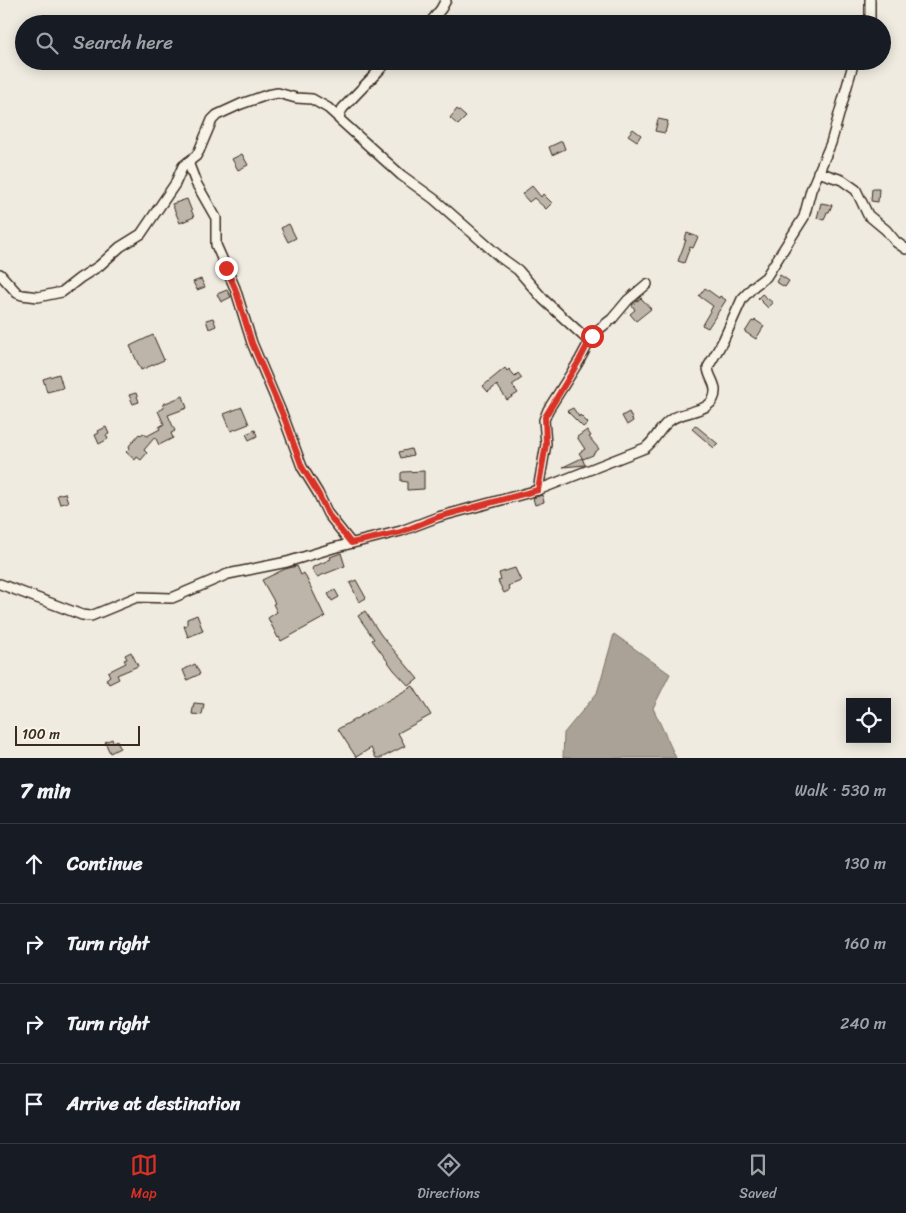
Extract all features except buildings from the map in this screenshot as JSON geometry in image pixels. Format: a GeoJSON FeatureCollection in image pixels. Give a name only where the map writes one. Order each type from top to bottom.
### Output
{"type":"FeatureCollection","features":[{"type":"Feature","properties":{"kind":"street"},"geometry":{"type":"LineString","coordinates":[[436,15],[446,0]]}},
{"type":"Feature","properties":{"kind":"street"},"geometry":{"type":"LineString","coordinates":[[870,0],[870,15]]}},
{"type":"Feature","properties":{"kind":"street"},"geometry":{"type":"LineString","coordinates":[[339,118],[343,108],[380,70]]}},
{"type":"Feature","properties":{"kind":"street"},"geometry":{"type":"LineString","coordinates":[[0,584],[82,615],[91,616],[138,597],[172,598],[228,574],[287,562],[351,543],[401,532],[438,517],[538,490],[636,452],[650,444],[672,419],[696,412],[712,401],[715,391],[708,369],[742,299],[766,277],[800,226],[811,190],[831,143],[851,70]]}},
{"type":"Feature","properties":{"kind":"street"},"geometry":{"type":"LineString","coordinates":[[0,274],[17,293],[22,295],[38,297],[62,292],[99,266],[120,247],[141,234],[175,184],[183,166],[199,151],[212,120],[217,116],[267,95],[278,94],[312,99],[328,108],[400,175],[434,199],[500,257],[518,270],[544,300],[590,342]]}},
{"type":"Feature","properties":{"kind":"street"},"geometry":{"type":"LineString","coordinates":[[188,162],[196,183],[216,218],[216,245],[235,288],[252,343],[285,420],[302,467],[328,514],[351,543]]}},
{"type":"Feature","properties":{"kind":"street"},"geometry":{"type":"LineString","coordinates":[[818,172],[842,180],[856,190],[868,215],[906,249]]}},
{"type":"Feature","properties":{"kind":"street"},"geometry":{"type":"LineString","coordinates":[[538,490],[546,444],[545,417],[594,333],[612,319],[628,300],[647,284]]}},
{"type":"Feature","properties":{"kind":"shaded area"},"geometry":{"type":"Polygon","coordinates":[[[614,634],[670,674],[653,708],[676,758],[563,758],[564,733],[597,693],[614,634]]]}},
{"type":"Feature","properties":{"kind":"route"},"geometry":{"type":"LineString","coordinates":[[226,268],[235,288],[260,366],[278,403],[302,467],[325,504],[328,514],[351,543],[401,532],[438,517],[538,490],[546,444],[545,417],[592,336]]}}]}
